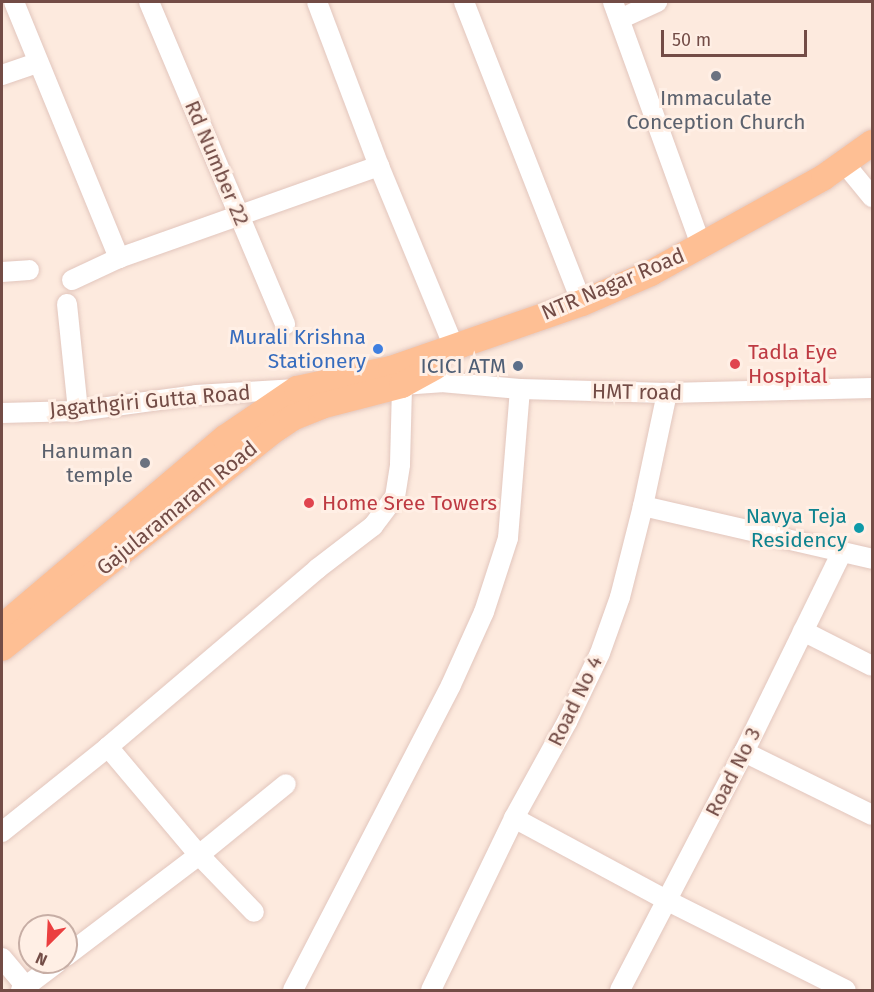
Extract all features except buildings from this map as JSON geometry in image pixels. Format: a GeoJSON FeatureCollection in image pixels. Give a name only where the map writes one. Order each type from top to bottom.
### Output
{"type":"FeatureCollection","features":[{"type":"Feature","properties":{"kind":"main road","name":"NTR Nagar Road"},"geometry":{"type":"LineString","coordinates":[[366,393],[402,385],[433,367],[656,290],[857,166],[873,142]]}},
{"type":"Feature","properties":{"kind":"main road","name":"NTR Nagar Road"},"geometry":{"type":"LineString","coordinates":[[297,389],[391,369],[582,303],[651,273],[701,245],[857,166]]}},
{"type":"Feature","properties":{"kind":"main road","name":"Gajularamaram Road"},"geometry":{"type":"LineString","coordinates":[[4,631],[225,438],[297,389]]}},
{"type":"Feature","properties":{"kind":"main road","name":"Gajularamaram Road"},"geometry":{"type":"LineString","coordinates":[[4,631],[270,433],[311,410],[366,393]]}},
{"type":"Feature","properties":{"kind":"street"},"geometry":{"type":"LineString","coordinates":[[14,2],[119,258]]}},
{"type":"Feature","properties":{"kind":"street","name":"Rd Number 22"},"geometry":{"type":"LineString","coordinates":[[149,2],[285,324]]}},
{"type":"Feature","properties":{"kind":"street"},"geometry":{"type":"LineString","coordinates":[[317,2],[379,166],[454,347]]}},
{"type":"Feature","properties":{"kind":"street"},"geometry":{"type":"LineString","coordinates":[[464,2],[582,303]]}},
{"type":"Feature","properties":{"kind":"street"},"geometry":{"type":"LineString","coordinates":[[657,2],[617,10],[701,245]]}},
{"type":"Feature","properties":{"kind":"street"},"geometry":{"type":"LineString","coordinates":[[2,75],[38,63]]}},
{"type":"Feature","properties":{"kind":"street"},"geometry":{"type":"LineString","coordinates":[[72,280],[119,258],[379,166]]}},
{"type":"Feature","properties":{"kind":"street"},"geometry":{"type":"LineString","coordinates":[[857,166],[873,197]]}},
{"type":"Feature","properties":{"kind":"street"},"geometry":{"type":"LineString","coordinates":[[2,272],[28,270]]}},
{"type":"Feature","properties":{"kind":"street"},"geometry":{"type":"LineString","coordinates":[[67,304],[78,411]]}},
{"type":"Feature","properties":{"kind":"street","name":"HMT road"},"geometry":{"type":"LineString","coordinates":[[402,385],[441,382],[520,390],[668,393],[873,388]]}},
{"type":"Feature","properties":{"kind":"street"},"geometry":{"type":"LineString","coordinates":[[2,832],[108,747],[317,569],[373,526],[395,497],[400,464],[402,385]]}},
{"type":"Feature","properties":{"kind":"street","name":"Jagathgiri Gutta Road"},"geometry":{"type":"LineString","coordinates":[[2,413],[78,411],[196,395],[297,389]]}},
{"type":"Feature","properties":{"kind":"street"},"geometry":{"type":"LineString","coordinates":[[293,990],[451,686],[484,612],[508,538],[520,390]]}},
{"type":"Feature","properties":{"kind":"street","name":"Road No 4"},"geometry":{"type":"LineString","coordinates":[[431,990],[513,818],[567,722],[600,653],[620,597],[668,393]]}},
{"type":"Feature","properties":{"kind":"street"},"geometry":{"type":"LineString","coordinates":[[643,506],[873,558]]}},
{"type":"Feature","properties":{"kind":"street","name":"Road No 3"},"geometry":{"type":"LineString","coordinates":[[620,990],[744,752],[842,552]]}},
{"type":"Feature","properties":{"kind":"street"},"geometry":{"type":"LineString","coordinates":[[803,631],[873,666]]}},
{"type":"Feature","properties":{"kind":"street"},"geometry":{"type":"LineString","coordinates":[[108,747],[199,855],[254,912]]}},
{"type":"Feature","properties":{"kind":"street"},"geometry":{"type":"LineString","coordinates":[[744,752],[873,815]]}},
{"type":"Feature","properties":{"kind":"street"},"geometry":{"type":"LineString","coordinates":[[78,947],[199,855],[286,784]]}},
{"type":"Feature","properties":{"kind":"street"},"geometry":{"type":"LineString","coordinates":[[513,818],[666,900],[846,990]]}},
{"type":"Feature","properties":{"kind":"street"},"geometry":{"type":"LineString","coordinates":[[2,958],[23,988],[42,974]]}},
{"type":"Feature","properties":{"kind":"place","name":"Immaculate Conception Church"},"geometry":{"type":"Point","coordinates":[716,76]}},
{"type":"Feature","properties":{"kind":"place","name":"Murali Krishna Stationery"},"geometry":{"type":"Point","coordinates":[378,349]}},
{"type":"Feature","properties":{"kind":"place","name":"Tadla Eye Hospital"},"geometry":{"type":"Point","coordinates":[735,364]}},
{"type":"Feature","properties":{"kind":"place","name":"ICICI ATM"},"geometry":{"type":"Point","coordinates":[518,366]}},
{"type":"Feature","properties":{"kind":"place","name":"Hanuman temple"},"geometry":{"type":"Point","coordinates":[145,463]}},
{"type":"Feature","properties":{"kind":"place","name":"Home Sree Towers"},"geometry":{"type":"Point","coordinates":[309,503]}},
{"type":"Feature","properties":{"kind":"place","name":"Navya Teja Residency"},"geometry":{"type":"Point","coordinates":[859,528]}}]}
